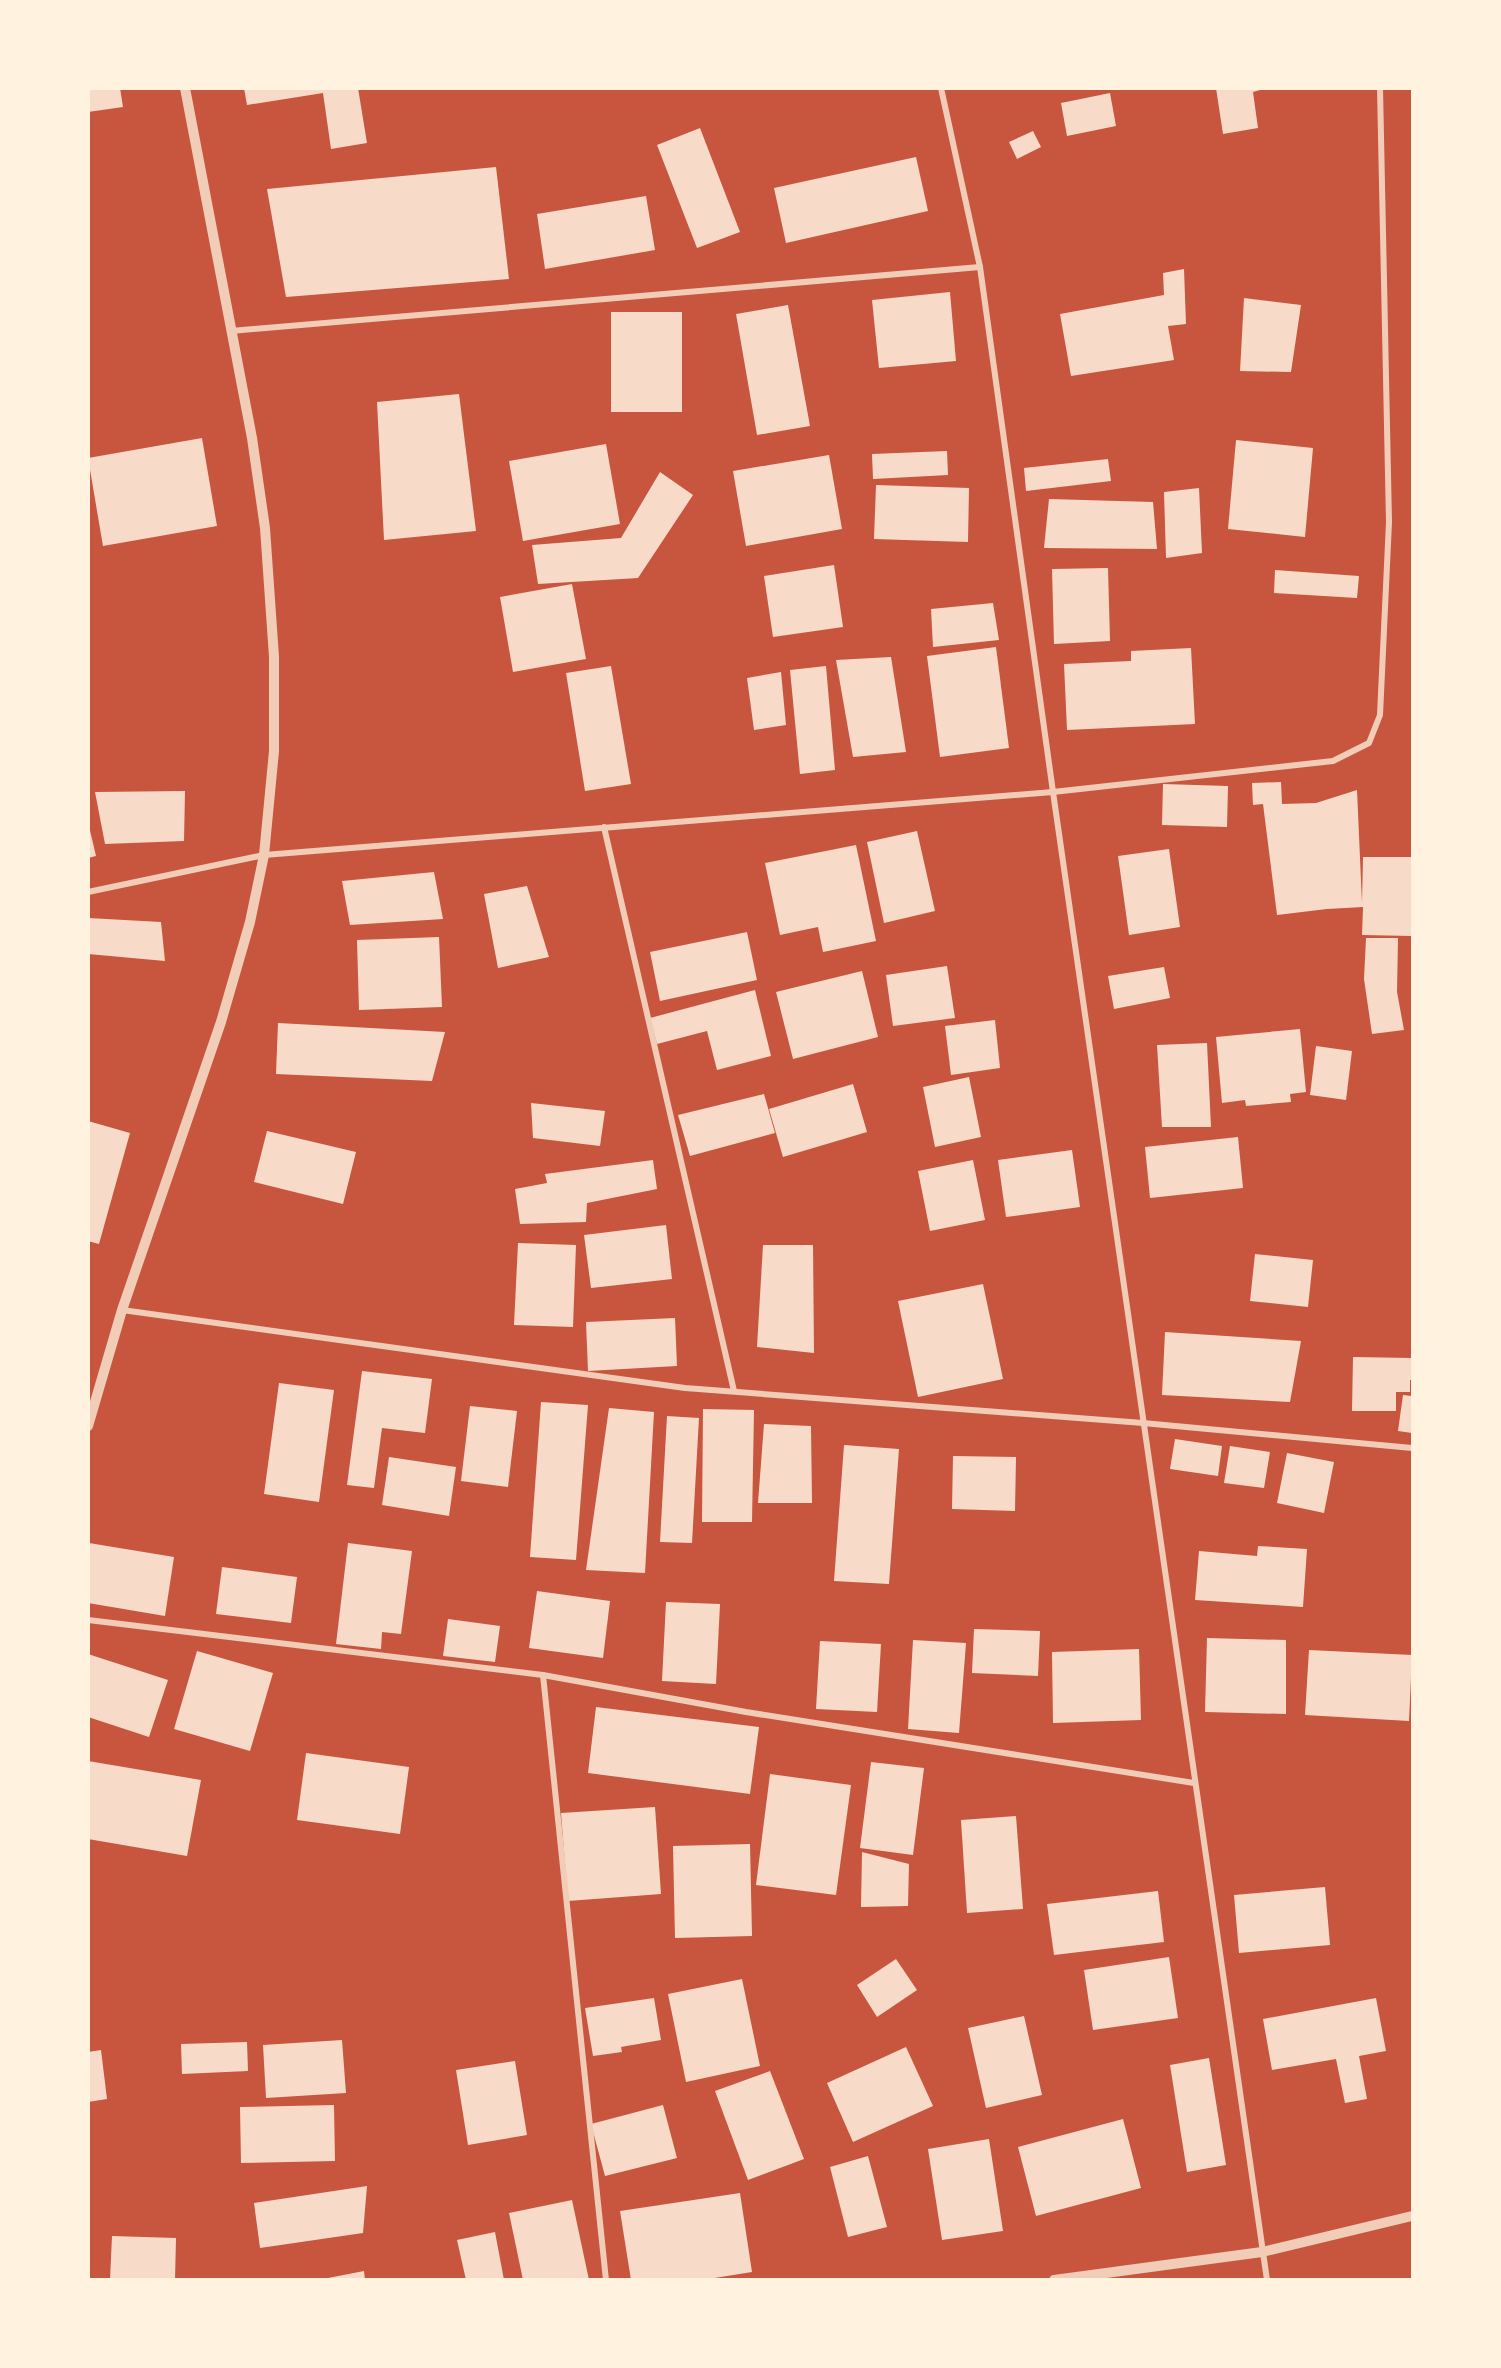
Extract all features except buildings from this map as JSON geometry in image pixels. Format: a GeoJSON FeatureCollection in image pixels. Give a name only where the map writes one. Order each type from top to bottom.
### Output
{"type":"FeatureCollection","features":[{"type":"Feature","properties":{"kind":"street"},"geometry":{"type":"LineString","coordinates":[[88,1426],[122,1310],[221,1022],[250,922],[264,855],[274,752],[274,657],[265,528],[252,438],[185,88]]}},
{"type":"Feature","properties":{"kind":"street"},"geometry":{"type":"LineString","coordinates":[[940,88],[980,267],[1194,1783],[1267,2280]]}},
{"type":"Feature","properties":{"kind":"street"},"geometry":{"type":"LineString","coordinates":[[88,892],[264,855],[1053,792],[1333,762],[1369,743],[1380,715],[1389,522],[1380,88]]}},
{"type":"Feature","properties":{"kind":"street"},"geometry":{"type":"LineString","coordinates":[[231,331],[980,267]]}},
{"type":"Feature","properties":{"kind":"street"},"geometry":{"type":"LineString","coordinates":[[604,827],[735,1391]]}},
{"type":"Feature","properties":{"kind":"street"},"geometry":{"type":"LineString","coordinates":[[122,1310],[686,1388],[1143,1423],[1413,1448]]}},
{"type":"Feature","properties":{"kind":"street"},"geometry":{"type":"LineString","coordinates":[[88,1620],[543,1675],[746,1712],[1194,1783]]}},
{"type":"Feature","properties":{"kind":"street"},"geometry":{"type":"LineString","coordinates":[[543,1675],[606,2280]]}},
{"type":"Feature","properties":{"kind":"street"},"geometry":{"type":"LineString","coordinates":[[1054,2280],[1262,2252],[1413,2216]]}}]}
